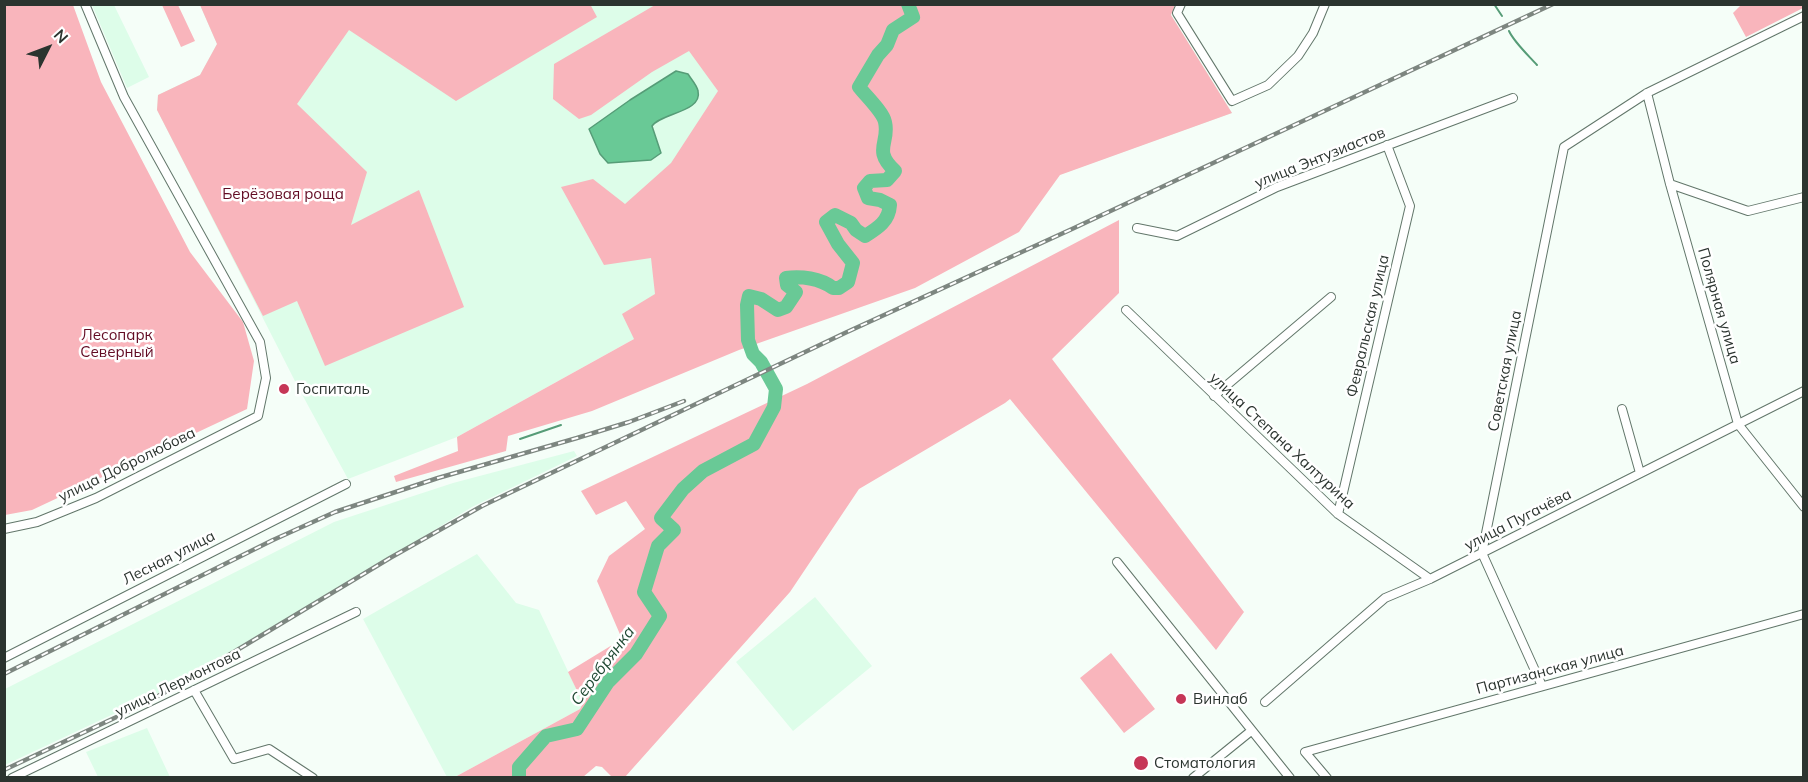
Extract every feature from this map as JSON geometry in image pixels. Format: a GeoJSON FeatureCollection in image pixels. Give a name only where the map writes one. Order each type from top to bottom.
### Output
{"type":"FeatureCollection","features":[{"type":"Feature","properties":{"kind":"street","name":"улица Добролюбова"},"geometry":{"type":"LineString","coordinates":[[4,529],[37,522],[96,498],[258,416],[266,378],[260,342],[124,97],[85,4]]}},
{"type":"Feature","properties":{"kind":"street"},"geometry":{"type":"LineString","coordinates":[[1181,4],[1177,13],[1232,101],[1268,85],[1298,56],[1313,33],[1325,4]]}},
{"type":"Feature","properties":{"kind":"street","name":"Советская улица"},"geometry":{"type":"LineString","coordinates":[[1482,553],[1564,147],[1647,93],[1803,16]]}},
{"type":"Feature","properties":{"kind":"street","name":"Полярная улица"},"geometry":{"type":"LineString","coordinates":[[1647,93],[1670,184],[1738,424],[1803,507]]}},
{"type":"Feature","properties":{"kind":"street","name":"улица Энтузиастов"},"geometry":{"type":"LineString","coordinates":[[1137,228],[1177,236],[1277,187],[1513,98]]}},
{"type":"Feature","properties":{"kind":"street","name":"Февральская улица"},"geometry":{"type":"LineString","coordinates":[[1338,514],[1410,206],[1387,145]]}},
{"type":"Feature","properties":{"kind":"street"},"geometry":{"type":"LineString","coordinates":[[1670,184],[1748,211],[1803,197]]}},
{"type":"Feature","properties":{"kind":"street"},"geometry":{"type":"LineString","coordinates":[[1214,396],[1331,297]]}},
{"type":"Feature","properties":{"kind":"street","name":"улица Степана Халтурина"},"geometry":{"type":"LineString","coordinates":[[1126,310],[1338,514],[1430,579]]}},
{"type":"Feature","properties":{"kind":"street","name":"улица Пугачёва"},"geometry":{"type":"LineString","coordinates":[[1265,702],[1384,598],[1430,579],[1803,391]]}},
{"type":"Feature","properties":{"kind":"street"},"geometry":{"type":"LineString","coordinates":[[1622,409],[1640,473]]}},
{"type":"Feature","properties":{"kind":"street","name":"Лесная улица"},"geometry":{"type":"LineString","coordinates":[[4,658],[346,484]]}},
{"type":"Feature","properties":{"kind":"street"},"geometry":{"type":"LineString","coordinates":[[1482,553],[1542,686]]}},
{"type":"Feature","properties":{"kind":"street"},"geometry":{"type":"LineString","coordinates":[[1117,562],[1290,777]]}},
{"type":"Feature","properties":{"kind":"street","name":"улица Лермонтова"},"geometry":{"type":"LineString","coordinates":[[12,777],[356,612]]}},
{"type":"Feature","properties":{"kind":"street","name":"Партизанская улица"},"geometry":{"type":"LineString","coordinates":[[1327,777],[1305,752],[1803,614]]}},
{"type":"Feature","properties":{"kind":"street"},"geometry":{"type":"LineString","coordinates":[[194,690],[234,759],[269,749],[314,777]]}},
{"type":"Feature","properties":{"kind":"street"},"geometry":{"type":"LineString","coordinates":[[1193,777],[1251,731]]}},
{"type":"Feature","properties":{"kind":"shaded area"},"geometry":{"type":"Polygon","coordinates":[[[1175,4],[1171,15],[1232,113],[1059,175],[652,329],[457,437],[348,479],[298,387],[157,110],[158,95],[200,75],[217,44],[200,5],[1175,4]]]}},
{"type":"Feature","properties":{"kind":"shaded area"},"geometry":{"type":"Polygon","coordinates":[[[92,5],[114,5],[149,77],[127,88],[92,5]]]}},
{"type":"Feature","properties":{"kind":"shaded area"},"geometry":{"type":"Polygon","coordinates":[[[676,71],[688,74],[698,91],[698,98],[688,108],[652,126],[661,153],[651,160],[608,163],[600,154],[589,129],[676,71]]]}},
{"type":"Feature","properties":{"kind":"shaded area"},"geometry":{"type":"Polygon","coordinates":[[[574,451],[577,456],[472,507],[188,679],[5,765],[5,689],[334,522],[453,483],[574,451]]]}},
{"type":"Feature","properties":{"kind":"shaded area"},"geometry":{"type":"Polygon","coordinates":[[[477,554],[516,603],[539,610],[583,703],[580,709],[455,777],[447,777],[363,619],[477,554]]]}},
{"type":"Feature","properties":{"kind":"shaded area"},"geometry":{"type":"Polygon","coordinates":[[[815,597],[872,666],[793,731],[736,662],[815,597]]]}},
{"type":"Feature","properties":{"kind":"shaded area"},"geometry":{"type":"Polygon","coordinates":[[[147,728],[170,777],[98,777],[86,752],[147,728]]]}},
{"type":"Feature","properties":{"kind":"green space","name":"Берёзовая роща"},"geometry":{"type":"Polygon","coordinates":[[[590,4],[597,17],[456,101],[349,30],[297,104],[367,172],[351,225],[419,190],[464,307],[325,366],[297,301],[263,316],[157,110],[158,95],[200,75],[217,44],[200,5],[590,4]]]}},
{"type":"Feature","properties":{"kind":"green space","name":"Лесопарк Северный"},"geometry":{"type":"Polygon","coordinates":[[[4,5],[73,5],[101,82],[190,252],[243,322],[254,361],[247,409],[32,510],[5,515],[4,5]]]}},
{"type":"Feature","properties":{"kind":"green space"},"geometry":{"type":"Polygon","coordinates":[[[162,5],[178,5],[195,41],[181,47],[162,5]]]}},
{"type":"Feature","properties":{"kind":"green space"},"geometry":{"type":"Polygon","coordinates":[[[655,5],[1175,5],[1171,15],[1232,113],[1060,175],[1019,232],[915,288],[739,350],[592,411],[508,436],[506,451],[396,482],[394,476],[458,451],[457,437],[634,339],[622,314],[655,294],[651,258],[604,265],[561,187],[593,179],[625,204],[671,163],[718,91],[689,51],[652,72],[591,115],[579,119],[553,99],[554,64],[655,5]]]}},
{"type":"Feature","properties":{"kind":"green space"},"geometry":{"type":"Polygon","coordinates":[[[1741,5],[1803,5],[1803,8],[1746,37],[1733,13],[1741,5]]]}},
{"type":"Feature","properties":{"kind":"green space"},"geometry":{"type":"Polygon","coordinates":[[[1119,220],[1119,293],[1052,359],[1244,612],[1216,650],[1010,399],[859,489],[790,592],[625,777],[612,777],[602,767],[596,766],[583,777],[455,777],[580,709],[583,703],[568,672],[622,639],[597,581],[609,556],[645,529],[626,501],[596,515],[581,491],[807,384],[1119,220]]]}},
{"type":"Feature","properties":{"kind":"green space"},"geometry":{"type":"Polygon","coordinates":[[[1111,653],[1155,709],[1124,733],[1080,678],[1111,653]]]}},
{"type":"Feature","properties":{"kind":"waterway","name":"Серебрянка"},"geometry":{"type":"LineString","coordinates":[[519,778],[519,767],[546,736],[577,729],[608,682],[636,654],[660,616],[644,592],[658,546],[674,530],[661,518],[683,489],[703,471],[754,444],[774,407],[776,389],[761,362],[753,354],[748,340],[749,296],[761,299],[778,310],[786,307],[796,292],[787,285],[786,278],[810,278],[833,288],[839,288],[848,282],[853,263],[838,244],[826,222],[835,215],[851,223],[865,236],[878,227],[888,215],[890,205],[868,198],[864,188],[870,181],[887,180],[895,171],[884,157],[885,122],[878,109],[859,87],[878,55],[887,45],[893,30],[913,17],[908,4]]}},
{"type":"Feature","properties":{"kind":"waterway"},"geometry":{"type":"LineString","coordinates":[[1494,4],[1502,16]]}},
{"type":"Feature","properties":{"kind":"waterway"},"geometry":{"type":"LineString","coordinates":[[1509,31],[1537,65]]}},
{"type":"Feature","properties":{"kind":"waterway"},"geometry":{"type":"LineString","coordinates":[[520,439],[561,425]]}},
{"type":"Feature","properties":{"kind":"railway"},"geometry":{"type":"LineString","coordinates":[[4,770],[142,705],[482,506],[847,332],[1553,4]]}},
{"type":"Feature","properties":{"kind":"railway"},"geometry":{"type":"LineString","coordinates":[[4,674],[273,540],[335,512],[438,478],[629,422],[684,401]]}},
{"type":"Feature","properties":{"kind":"place","name":"Госпиталь"},"geometry":{"type":"Point","coordinates":[284,389]}},
{"type":"Feature","properties":{"kind":"place","name":"Винлаб"},"geometry":{"type":"Point","coordinates":[1181,699]}},
{"type":"Feature","properties":{"kind":"place","name":"Стоматология"},"geometry":{"type":"Point","coordinates":[1141,763]}}]}
